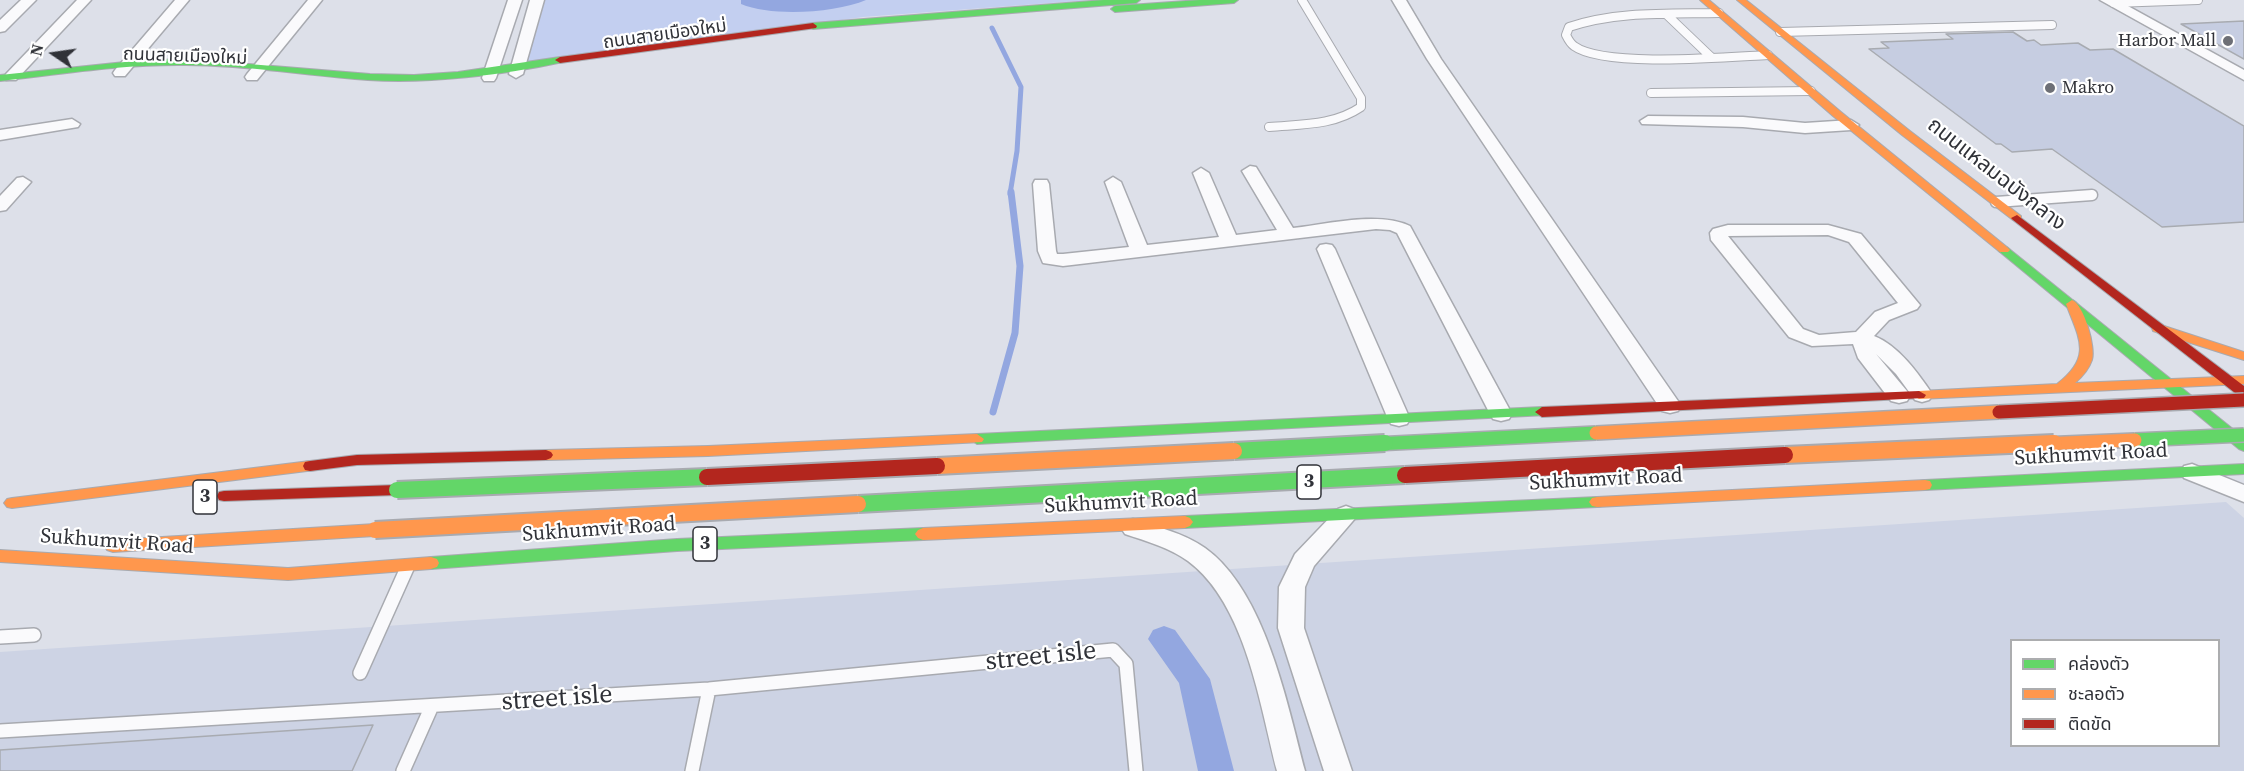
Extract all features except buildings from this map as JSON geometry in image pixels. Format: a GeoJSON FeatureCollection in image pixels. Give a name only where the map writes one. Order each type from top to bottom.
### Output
{"type":"FeatureCollection","features":[{"type":"Feature","properties":{"kind":"main road","name":"ถนนสายเมืองใหม่"},"geometry":{"type":"LineString","coordinates":[[5,77],[188,62],[256,73],[414,78],[490,74],[852,21],[1136,0]]}},
{"type":"Feature","properties":{"kind":"main road","name":"ถนนสายเมืองใหม่"},"geometry":{"type":"LineString","coordinates":[[766,35],[1150,3],[1234,0]]}},
{"type":"Feature","properties":{"kind":"main road"},"geometry":{"type":"LineString","coordinates":[[1704,0],[1864,136],[2050,285],[2244,447]]}},
{"type":"Feature","properties":{"kind":"main road","name":"ถนนแหลมฉบังกลาง"},"geometry":{"type":"LineString","coordinates":[[1741,0],[1906,133],[2244,393]]}},
{"type":"Feature","properties":{"kind":"main road"},"geometry":{"type":"LineString","coordinates":[[1864,136],[1906,133]]}},
{"type":"Feature","properties":{"kind":"main road"},"geometry":{"type":"LineString","coordinates":[[2050,285],[2098,281]]}},
{"type":"Feature","properties":{"kind":"main road"},"geometry":{"type":"LineString","coordinates":[[2067,388],[2083,370],[2087,354],[2084,336],[2072,304]]}},
{"type":"Feature","properties":{"kind":"main road"},"geometry":{"type":"LineString","coordinates":[[2158,328],[2244,356]]}},
{"type":"Feature","properties":{"kind":"main road","name":"Sukhumvit Road"},"geometry":{"type":"LineString","coordinates":[[6,504],[357,460],[708,451],[2244,380]]}},
{"type":"Feature","properties":{"kind":"main road"},"geometry":{"type":"LineString","coordinates":[[2067,388],[2136,399],[2161,411],[2177,424],[2192,442],[2190,459]]}},
{"type":"Feature","properties":{"kind":"main road","name":"3"},"geometry":{"type":"LineString","coordinates":[[210,496],[695,478],[2244,400]]}},
{"type":"Feature","properties":{"kind":"main road"},"geometry":{"type":"LineString","coordinates":[[1524,413],[1558,427],[1584,451],[1590,473],[1586,485],[1566,503]]}},
{"type":"Feature","properties":{"kind":"main road","name":"Sukhumvit Road"},"geometry":{"type":"LineString","coordinates":[[0,554],[375,530],[1883,450],[2244,435]]}},
{"type":"Feature","properties":{"kind":"main road","name":"Sukhumvit Road"},"geometry":{"type":"LineString","coordinates":[[0,554],[288,574],[677,545],[1346,515],[2144,474],[2190,459],[2244,469]]}},
{"type":"Feature","properties":{"kind":"main road","name":"Sukhumvit Road"},"geometry":{"type":"LineString","coordinates":[[6,504],[164,498]]}},
{"type":"Feature","properties":{"kind":"street"},"geometry":{"type":"LineString","coordinates":[[0,28],[29,0]]}},
{"type":"Feature","properties":{"kind":"street"},"geometry":{"type":"LineString","coordinates":[[5,77],[84,0]]}},
{"type":"Feature","properties":{"kind":"street"},"geometry":{"type":"LineString","coordinates":[[124,69],[182,0]]}},
{"type":"Feature","properties":{"kind":"street"},"geometry":{"type":"LineString","coordinates":[[256,73],[315,0]]}},
{"type":"Feature","properties":{"kind":"street"},"geometry":{"type":"LineString","coordinates":[[490,74],[515,0]]}},
{"type":"Feature","properties":{"kind":"street"},"geometry":{"type":"LineString","coordinates":[[518,70],[537,0]]}},
{"type":"Feature","properties":{"kind":"street"},"geometry":{"type":"LineString","coordinates":[[1399,0],[1434,60],[1670,406]]}},
{"type":"Feature","properties":{"kind":"street"},"geometry":{"type":"LineString","coordinates":[[2110,2],[2244,76]]}},
{"type":"Feature","properties":{"kind":"street"},"geometry":{"type":"LineString","coordinates":[[1648,121],[1743,122],[1805,128],[1851,125]]}},
{"type":"Feature","properties":{"kind":"street"},"geometry":{"type":"LineString","coordinates":[[0,135],[72,124]]}},
{"type":"Feature","properties":{"kind":"street"},"geometry":{"type":"LineString","coordinates":[[1250,171],[1288,234]]}},
{"type":"Feature","properties":{"kind":"street"},"geometry":{"type":"LineString","coordinates":[[1201,173],[1230,241]]}},
{"type":"Feature","properties":{"kind":"street"},"geometry":{"type":"LineString","coordinates":[[0,206],[22,182]]}},
{"type":"Feature","properties":{"kind":"street"},"geometry":{"type":"LineString","coordinates":[[1113,182],[1140,251]]}},
{"type":"Feature","properties":{"kind":"street"},"geometry":{"type":"LineString","coordinates":[[1041,184],[1047,251],[1050,259],[1064,260],[1376,224],[1394,225],[1404,230],[1501,414]]}},
{"type":"Feature","properties":{"kind":"street"},"geometry":{"type":"LineString","coordinates":[[1862,338],[1882,316],[1910,304],[1855,238],[1828,230],[1728,230],[1719,232],[1720,240],[1796,333],[1806,340],[1822,342],[1862,338],[1889,352],[1922,395]]}},
{"type":"Feature","properties":{"kind":"street"},"geometry":{"type":"LineString","coordinates":[[1326,249],[1399,419]]}},
{"type":"Feature","properties":{"kind":"street"},"geometry":{"type":"LineString","coordinates":[[1862,338],[1865,354],[1899,396]]}},
{"type":"Feature","properties":{"kind":"street"},"geometry":{"type":"LineString","coordinates":[[2190,459],[2244,494]]}},
{"type":"Feature","properties":{"kind":"street"},"geometry":{"type":"LineString","coordinates":[[1338,771],[1291,628],[1292,587],[1304,561],[1346,515]]}},
{"type":"Feature","properties":{"kind":"street"},"geometry":{"type":"LineString","coordinates":[[1122,524],[1168,540],[1203,560],[1228,590],[1245,621],[1258,654],[1291,771]]}},
{"type":"Feature","properties":{"kind":"lane"},"geometry":{"type":"LineString","coordinates":[[1269,127],[1329,122],[1345,118],[1361,107],[1361,98],[1302,0]]}},
{"type":"Feature","properties":{"kind":"lane"},"geometry":{"type":"LineString","coordinates":[[2110,2],[2198,0]]}},
{"type":"Feature","properties":{"kind":"lane"},"geometry":{"type":"LineString","coordinates":[[1719,13],[1666,14],[1582,22],[1569,27],[1566,35],[1574,46],[1588,52],[1612,57],[1655,59],[1768,55]]}},
{"type":"Feature","properties":{"kind":"lane"},"geometry":{"type":"LineString","coordinates":[[1666,14],[1711,57]]}},
{"type":"Feature","properties":{"kind":"lane"},"geometry":{"type":"LineString","coordinates":[[1779,32],[2052,25]]}},
{"type":"Feature","properties":{"kind":"lane"},"geometry":{"type":"LineString","coordinates":[[1652,93],[1811,91]]}},
{"type":"Feature","properties":{"kind":"lane"},"geometry":{"type":"LineString","coordinates":[[1996,202],[2092,195]]}},
{"type":"Feature","properties":{"kind":"lane"},"geometry":{"type":"LineString","coordinates":[[360,673],[409,565]]}},
{"type":"Feature","properties":{"kind":"lane"},"geometry":{"type":"LineString","coordinates":[[0,637],[34,635]]}},
{"type":"Feature","properties":{"kind":"lane","name":"street isle"},"geometry":{"type":"LineString","coordinates":[[0,731],[431,708],[709,689],[1113,650],[1126,664],[1136,771]]}},
{"type":"Feature","properties":{"kind":"lane"},"geometry":{"type":"LineString","coordinates":[[693,771],[709,689]]}},
{"type":"Feature","properties":{"kind":"lane"},"geometry":{"type":"LineString","coordinates":[[403,771],[431,708]]}},
{"type":"Feature","properties":{"kind":"shaded area"},"geometry":{"type":"Polygon","coordinates":[[[538,0],[1091,0],[863,17],[519,66],[538,0]]]}},
{"type":"Feature","properties":{"kind":"shaded area"},"geometry":{"type":"Polygon","coordinates":[[[2226,502],[2244,518],[2244,771],[0,771],[0,652],[2226,502]]]}},
{"type":"Feature","properties":{"kind":"water"},"geometry":{"type":"Polygon","coordinates":[[[741,0],[866,0],[838,8],[786,12],[754,8],[741,4],[741,0]]]}},
{"type":"Feature","properties":{"kind":"waterway"},"geometry":{"type":"LineString","coordinates":[[992,28],[1021,87],[1017,151],[1010,194]]}},
{"type":"Feature","properties":{"kind":"waterway"},"geometry":{"type":"LineString","coordinates":[[993,412],[1015,333],[1020,266],[1011,192]]}},
{"type":"Feature","properties":{"kind":"waterway"},"geometry":{"type":"LineString","coordinates":[[1164,639],[1194,679],[1216,771]]}},
{"type":"Feature","properties":{"kind":"traffic: fast"},"geometry":{"type":"LineString","coordinates":[[813,26],[1136,0]]}},
{"type":"Feature","properties":{"kind":"traffic: fast"},"geometry":{"type":"LineString","coordinates":[[1115,9],[1234,0]]}},
{"type":"Feature","properties":{"kind":"traffic: fast"},"geometry":{"type":"LineString","coordinates":[[0,78],[144,63],[188,62],[370,77],[414,78],[458,75],[560,60]]}},
{"type":"Feature","properties":{"kind":"traffic: fast"},"geometry":{"type":"LineString","coordinates":[[2004,250],[2244,446]]}},
{"type":"Feature","properties":{"kind":"traffic: fast"},"geometry":{"type":"LineString","coordinates":[[977,439],[1542,412]]}},
{"type":"Feature","properties":{"kind":"traffic: fast"},"geometry":{"type":"LineString","coordinates":[[1234,451],[1596,433]]}},
{"type":"Feature","properties":{"kind":"traffic: fast"},"geometry":{"type":"LineString","coordinates":[[2135,440],[2244,435]]}},
{"type":"Feature","properties":{"kind":"traffic: fast"},"geometry":{"type":"LineString","coordinates":[[1925,485],[2244,469]]}},
{"type":"Feature","properties":{"kind":"traffic: fast"},"geometry":{"type":"LineString","coordinates":[[858,504],[1405,475]]}},
{"type":"Feature","properties":{"kind":"traffic: fast"},"geometry":{"type":"LineString","coordinates":[[397,490],[707,477]]}},
{"type":"Feature","properties":{"kind":"traffic: fast"},"geometry":{"type":"LineString","coordinates":[[1185,522],[1597,502]]}},
{"type":"Feature","properties":{"kind":"traffic: fast"},"geometry":{"type":"LineString","coordinates":[[431,563],[677,545],[923,534]]}},
{"type":"Feature","properties":{"kind":"traffic: slow"},"geometry":{"type":"LineString","coordinates":[[1704,0],[1837,114],[2004,250]]}},
{"type":"Feature","properties":{"kind":"traffic: slow"},"geometry":{"type":"LineString","coordinates":[[1741,0],[1906,133],[2017,218]]}},
{"type":"Feature","properties":{"kind":"traffic: slow"},"geometry":{"type":"LineString","coordinates":[[2061,388],[2073,378],[2086,360],[2085,340],[2072,304]]}},
{"type":"Feature","properties":{"kind":"traffic: slow"},"geometry":{"type":"LineString","coordinates":[[2158,328],[2244,356]]}},
{"type":"Feature","properties":{"kind":"traffic: slow"},"geometry":{"type":"LineString","coordinates":[[1919,395],[2244,380]]}},
{"type":"Feature","properties":{"kind":"traffic: slow"},"geometry":{"type":"LineString","coordinates":[[1596,433],[1999,412]]}},
{"type":"Feature","properties":{"kind":"traffic: slow"},"geometry":{"type":"LineString","coordinates":[[546,455],[708,451],[977,439]]}},
{"type":"Feature","properties":{"kind":"traffic: slow"},"geometry":{"type":"LineString","coordinates":[[1785,455],[2135,440]]}},
{"type":"Feature","properties":{"kind":"traffic: slow"},"geometry":{"type":"LineString","coordinates":[[937,466],[1234,451]]}},
{"type":"Feature","properties":{"kind":"traffic: slow"},"geometry":{"type":"LineString","coordinates":[[12,503],[310,466]]}},
{"type":"Feature","properties":{"kind":"traffic: slow"},"geometry":{"type":"LineString","coordinates":[[1597,502],[1925,485]]}},
{"type":"Feature","properties":{"kind":"traffic: slow"},"geometry":{"type":"LineString","coordinates":[[375,530],[858,504]]}},
{"type":"Feature","properties":{"kind":"traffic: slow"},"geometry":{"type":"LineString","coordinates":[[923,534],[1185,522]]}},
{"type":"Feature","properties":{"kind":"traffic: slow"},"geometry":{"type":"LineString","coordinates":[[113,546],[375,530]]}},
{"type":"Feature","properties":{"kind":"traffic: slow"},"geometry":{"type":"LineString","coordinates":[[0,556],[288,574],[431,563]]}},
{"type":"Feature","properties":{"kind":"traffic: jam"},"geometry":{"type":"LineString","coordinates":[[560,60],[813,26]]}},
{"type":"Feature","properties":{"kind":"traffic: jam"},"geometry":{"type":"LineString","coordinates":[[2017,218],[2244,393]]}},
{"type":"Feature","properties":{"kind":"traffic: jam"},"geometry":{"type":"LineString","coordinates":[[1542,412],[1919,395]]}},
{"type":"Feature","properties":{"kind":"traffic: jam"},"geometry":{"type":"LineString","coordinates":[[1999,412],[2244,400]]}},
{"type":"Feature","properties":{"kind":"traffic: jam"},"geometry":{"type":"LineString","coordinates":[[310,466],[357,460],[546,455]]}},
{"type":"Feature","properties":{"kind":"traffic: jam"},"geometry":{"type":"LineString","coordinates":[[1405,475],[1785,455]]}},
{"type":"Feature","properties":{"kind":"traffic: jam"},"geometry":{"type":"LineString","coordinates":[[707,477],[937,466]]}},
{"type":"Feature","properties":{"kind":"traffic: jam"},"geometry":{"type":"LineString","coordinates":[[224,496],[397,490]]}},
{"type":"Feature","properties":{"kind":"place","name":"Harbor Mall"},"geometry":{"type":"Point","coordinates":[2228,41]}},
{"type":"Feature","properties":{"kind":"place","name":"Makro"},"geometry":{"type":"Point","coordinates":[2050,88]}}]}
